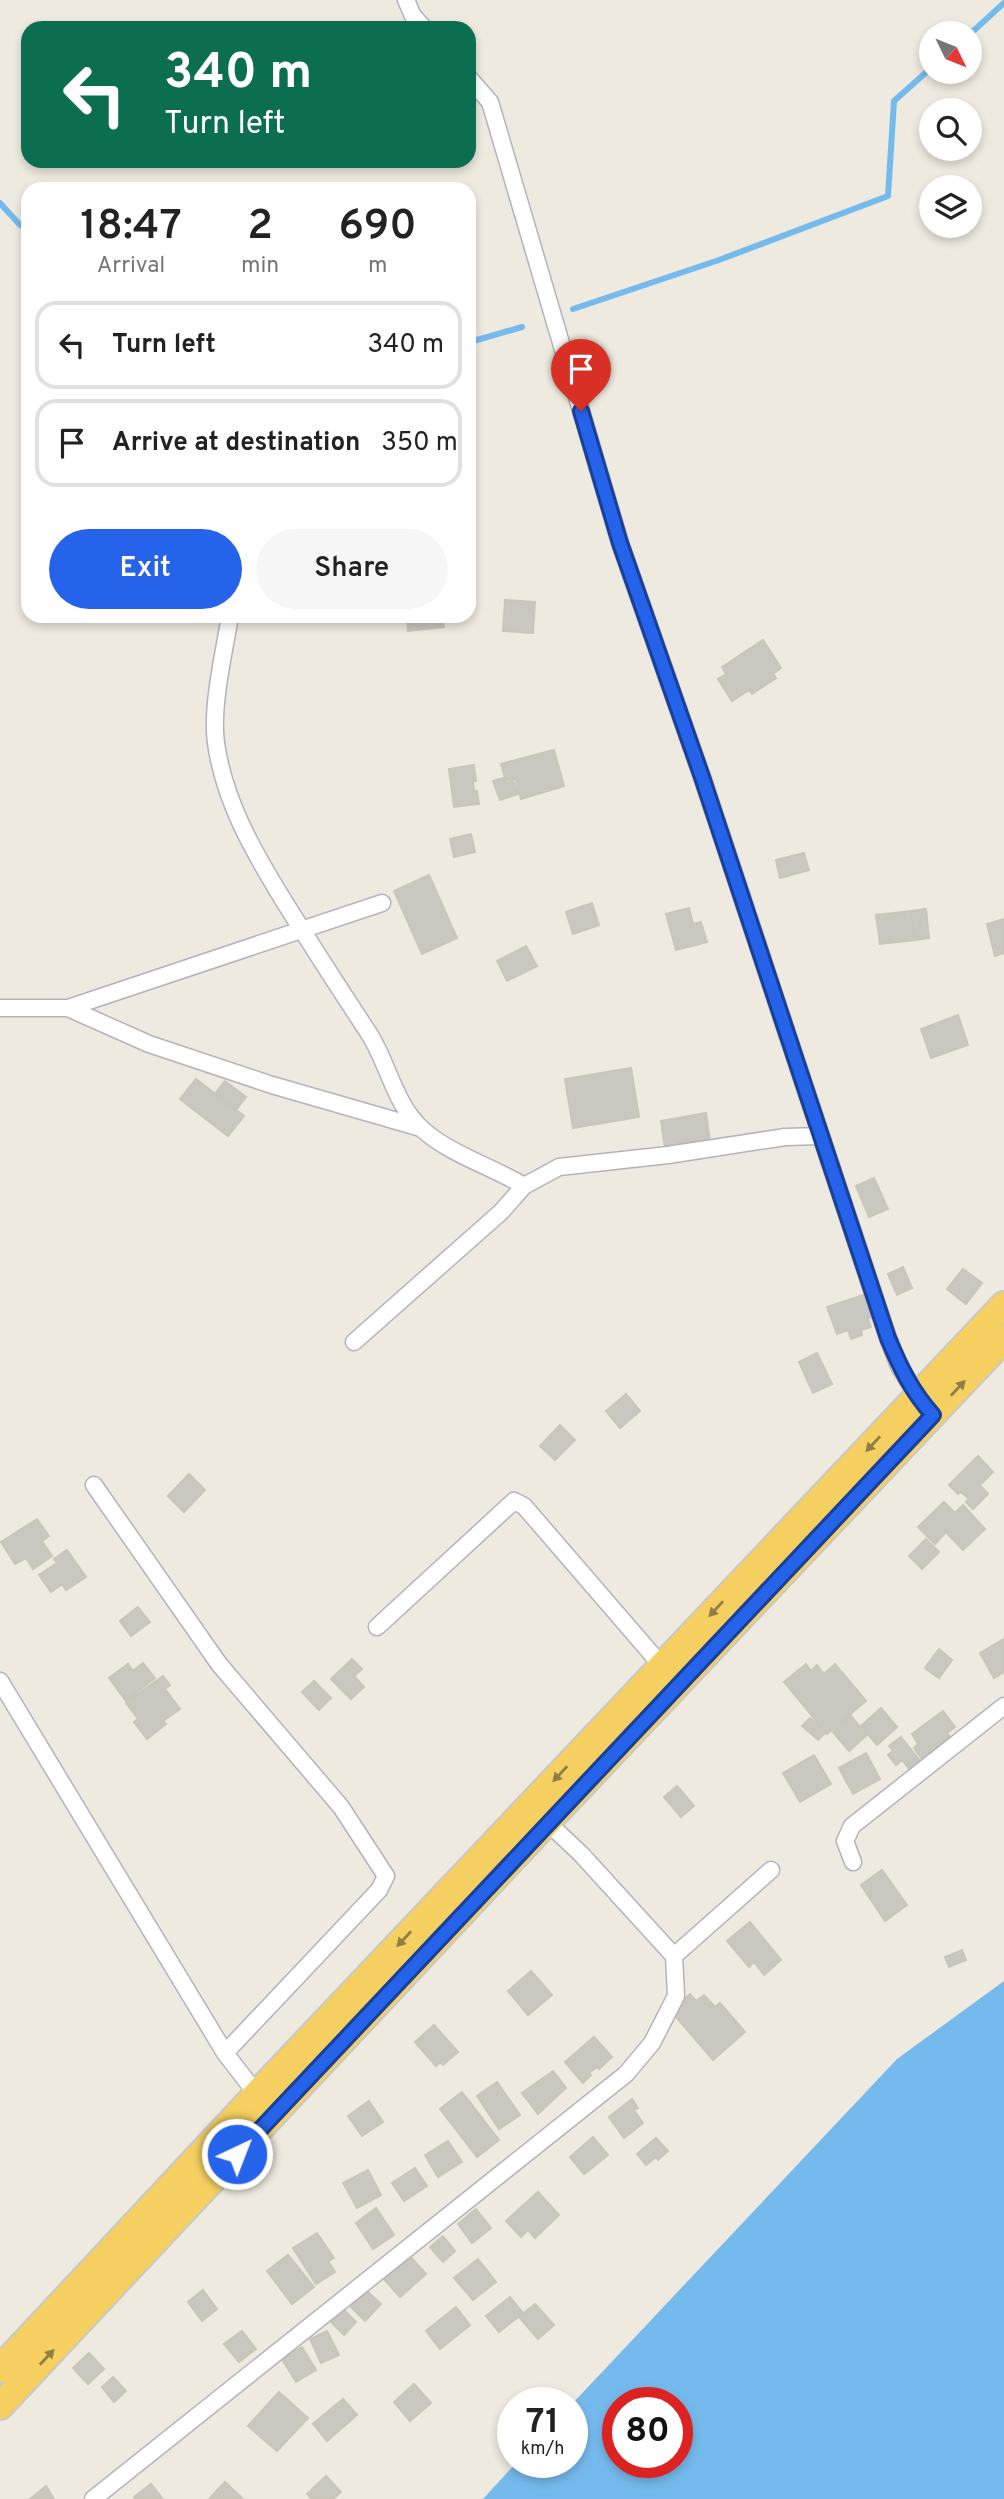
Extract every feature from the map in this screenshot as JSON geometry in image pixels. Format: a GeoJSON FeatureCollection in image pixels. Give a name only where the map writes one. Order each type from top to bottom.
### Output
{"type":"FeatureCollection","features":[{"type":"Feature","properties":{"kind":"highway"},"geometry":{"type":"LineString","coordinates":[[0,2369],[547,1822],[925,1406],[1004,1305]]}},
{"type":"Feature","properties":{"kind":"highway"},"geometry":{"type":"LineString","coordinates":[[0,2406],[265,2105],[662,1667],[925,1406],[1004,1339]]}},
{"type":"Feature","properties":{"kind":"street"},"geometry":{"type":"LineString","coordinates":[[406,0],[418,21]]}},
{"type":"Feature","properties":{"kind":"street"},"geometry":{"type":"LineString","coordinates":[[476,86],[490,102],[620,543],[702,777],[888,1338],[899,1366],[925,1406]]}},
{"type":"Feature","properties":{"kind":"street"},"geometry":{"type":"LineString","coordinates":[[229,623],[218,695],[216,740],[226,790],[253,849],[302,931],[377,1045],[398,1096],[421,1128],[451,1150],[524,1186]]}},
{"type":"Feature","properties":{"kind":"street"},"geometry":{"type":"LineString","coordinates":[[0,1008],[68,1008],[382,903]]}},
{"type":"Feature","properties":{"kind":"street"},"geometry":{"type":"LineString","coordinates":[[68,1008],[149,1044],[272,1085],[421,1128]]}},
{"type":"Feature","properties":{"kind":"street"},"geometry":{"type":"LineString","coordinates":[[354,1342],[492,1220],[524,1186],[559,1167],[668,1155],[785,1137],[821,1136]]}},
{"type":"Feature","properties":{"kind":"street"},"geometry":{"type":"LineString","coordinates":[[94,1485],[219,1664],[341,1807],[386,1876],[379,1890],[225,2053]]}},
{"type":"Feature","properties":{"kind":"street"},"geometry":{"type":"LineString","coordinates":[[377,1627],[514,1500],[524,1506],[662,1667]]}},
{"type":"Feature","properties":{"kind":"street"},"geometry":{"type":"LineString","coordinates":[[0,1681],[225,2053],[265,2105]]}},
{"type":"Feature","properties":{"kind":"street"},"geometry":{"type":"LineString","coordinates":[[853,1862],[845,1841],[852,1826],[1004,1706]]}},
{"type":"Feature","properties":{"kind":"street"},"geometry":{"type":"LineString","coordinates":[[93,2499],[626,2074],[652,2043],[676,1996],[674,1956],[581,1854],[547,1822]]}},
{"type":"Feature","properties":{"kind":"street"},"geometry":{"type":"LineString","coordinates":[[674,1956],[771,1870]]}},
{"type":"Feature","properties":{"kind":"water"},"geometry":{"type":"Polygon","coordinates":[[[1004,1981],[1004,2499],[483,2499],[502,2478],[588,2478],[588,2387],[897,2059],[1004,1981]]]}},
{"type":"Feature","properties":{"kind":"building"},"geometry":{"type":"Polygon","coordinates":[[[505,600],[535,602],[533,633],[503,631],[505,600]]]}},
{"type":"Feature","properties":{"kind":"building"},"geometry":{"type":"Polygon","coordinates":[[[407,623],[443,623],[444,627],[408,631],[407,623]]]}},
{"type":"Feature","properties":{"kind":"building"},"geometry":{"type":"Polygon","coordinates":[[[763,640],[781,668],[773,674],[776,678],[752,694],[749,690],[732,701],[718,679],[726,674],[722,667],[763,640]]]}},
{"type":"Feature","properties":{"kind":"building"},"geometry":{"type":"Polygon","coordinates":[[[554,750],[564,786],[521,799],[515,778],[506,781],[501,764],[554,750]]]}},
{"type":"Feature","properties":{"kind":"building"},"geometry":{"type":"Polygon","coordinates":[[[474,765],[474,791],[477,791],[479,804],[454,807],[449,769],[474,765]]]}},
{"type":"Feature","properties":{"kind":"building"},"geometry":{"type":"Polygon","coordinates":[[[503,778],[505,784],[513,781],[518,794],[500,800],[493,781],[503,778]]]}},
{"type":"Feature","properties":{"kind":"building"},"geometry":{"type":"Polygon","coordinates":[[[471,834],[475,852],[454,857],[450,839],[471,834]]]}},
{"type":"Feature","properties":{"kind":"building"},"geometry":{"type":"Polygon","coordinates":[[[804,853],[809,870],[780,878],[776,860],[804,853]]]}},
{"type":"Feature","properties":{"kind":"building"},"geometry":{"type":"Polygon","coordinates":[[[429,875],[457,938],[422,954],[394,891],[429,875]]]}},
{"type":"Feature","properties":{"kind":"building"},"geometry":{"type":"Polygon","coordinates":[[[592,903],[599,925],[573,934],[566,912],[592,903]]]}},
{"type":"Feature","properties":{"kind":"building"},"geometry":{"type":"Polygon","coordinates":[[[689,908],[693,924],[701,922],[707,942],[676,950],[666,914],[689,908]]]}},
{"type":"Feature","properties":{"kind":"building"},"geometry":{"type":"Polygon","coordinates":[[[926,909],[929,938],[915,940],[911,911],[926,909]]]}},
{"type":"Feature","properties":{"kind":"building"},"geometry":{"type":"Polygon","coordinates":[[[911,911],[915,940],[880,944],[876,915],[911,911]]]}},
{"type":"Feature","properties":{"kind":"building"},"geometry":{"type":"Polygon","coordinates":[[[1004,919],[1004,953],[995,956],[987,924],[1004,919]]]}},
{"type":"Feature","properties":{"kind":"building"},"geometry":{"type":"Polygon","coordinates":[[[526,946],[537,966],[507,981],[497,961],[526,946]]]}},
{"type":"Feature","properties":{"kind":"building"},"geometry":{"type":"Polygon","coordinates":[[[958,1015],[968,1045],[931,1058],[921,1029],[958,1015]]]}},
{"type":"Feature","properties":{"kind":"building"},"geometry":{"type":"Polygon","coordinates":[[[631,1068],[639,1117],[573,1128],[565,1079],[631,1068]]]}},
{"type":"Feature","properties":{"kind":"building"},"geometry":{"type":"Polygon","coordinates":[[[196,1079],[244,1116],[228,1136],[180,1099],[196,1079]]]}},
{"type":"Feature","properties":{"kind":"building"},"geometry":{"type":"Polygon","coordinates":[[[225,1081],[246,1097],[236,1110],[215,1094],[225,1081]]]}},
{"type":"Feature","properties":{"kind":"building"},"geometry":{"type":"Polygon","coordinates":[[[706,1113],[710,1141],[665,1148],[661,1121],[706,1113]]]}},
{"type":"Feature","properties":{"kind":"building"},"geometry":{"type":"Polygon","coordinates":[[[874,1178],[888,1209],[869,1217],[856,1186],[874,1178]]]}},
{"type":"Feature","properties":{"kind":"building"},"geometry":{"type":"Polygon","coordinates":[[[903,1267],[912,1288],[897,1295],[888,1274],[903,1267]]]}},
{"type":"Feature","properties":{"kind":"building"},"geometry":{"type":"Polygon","coordinates":[[[963,1269],[982,1283],[966,1304],[947,1289],[963,1269]]]}},
{"type":"Feature","properties":{"kind":"building"},"geometry":{"type":"Polygon","coordinates":[[[866,1294],[873,1317],[868,1318],[871,1327],[861,1330],[862,1335],[851,1339],[848,1330],[837,1334],[827,1307],[866,1294]]]}},
{"type":"Feature","properties":{"kind":"building"},"geometry":{"type":"Polygon","coordinates":[[[817,1353],[832,1384],[813,1393],[799,1362],[817,1353]]]}},
{"type":"Feature","properties":{"kind":"building"},"geometry":{"type":"Polygon","coordinates":[[[626,1394],[640,1411],[620,1428],[606,1411],[626,1394]]]}},
{"type":"Feature","properties":{"kind":"building"},"geometry":{"type":"Polygon","coordinates":[[[560,1425],[575,1440],[555,1460],[540,1446],[560,1425]]]}},
{"type":"Feature","properties":{"kind":"building"},"geometry":{"type":"Polygon","coordinates":[[[978,1456],[993,1472],[980,1485],[988,1494],[973,1509],[966,1502],[969,1499],[961,1492],[958,1494],[949,1485],[978,1456]]]}},
{"type":"Feature","properties":{"kind":"building"},"geometry":{"type":"Polygon","coordinates":[[[189,1474],[205,1490],[184,1512],[168,1496],[189,1474]]]}},
{"type":"Feature","properties":{"kind":"building"},"geometry":{"type":"Polygon","coordinates":[[[944,1502],[955,1513],[963,1505],[985,1529],[963,1550],[946,1532],[935,1544],[918,1527],[944,1502]]]}},
{"type":"Feature","properties":{"kind":"building"},"geometry":{"type":"Polygon","coordinates":[[[37,1519],[49,1536],[42,1541],[52,1556],[33,1569],[26,1558],[15,1564],[1,1542],[37,1519]]]}},
{"type":"Feature","properties":{"kind":"building"},"geometry":{"type":"Polygon","coordinates":[[[926,1539],[939,1552],[922,1569],[909,1556],[926,1539]]]}},
{"type":"Feature","properties":{"kind":"building"},"geometry":{"type":"Polygon","coordinates":[[[67,1550],[86,1577],[66,1590],[62,1584],[51,1592],[39,1575],[57,1563],[54,1559],[67,1550]]]}},
{"type":"Feature","properties":{"kind":"building"},"geometry":{"type":"Polygon","coordinates":[[[138,1607],[150,1622],[131,1636],[120,1621],[138,1607]]]}},
{"type":"Feature","properties":{"kind":"building"},"geometry":{"type":"Polygon","coordinates":[[[1004,1639],[1004,1672],[994,1678],[980,1653],[1004,1639]]]}},
{"type":"Feature","properties":{"kind":"building"},"geometry":{"type":"Polygon","coordinates":[[[939,1649],[952,1660],[939,1678],[925,1668],[939,1649]]]}},
{"type":"Feature","properties":{"kind":"building"},"geometry":{"type":"Polygon","coordinates":[[[352,1659],[362,1669],[354,1676],[364,1687],[351,1699],[331,1679],[352,1659]]]}},
{"type":"Feature","properties":{"kind":"building"},"geometry":{"type":"Polygon","coordinates":[[[143,1663],[155,1678],[126,1701],[109,1678],[128,1664],[133,1671],[143,1663]]]}},
{"type":"Feature","properties":{"kind":"building"},"geometry":{"type":"Polygon","coordinates":[[[806,1664],[811,1671],[817,1665],[824,1674],[835,1664],[866,1701],[827,1734],[784,1682],[806,1664]]]}},
{"type":"Feature","properties":{"kind":"building"},"geometry":{"type":"Polygon","coordinates":[[[163,1676],[170,1685],[165,1689],[180,1709],[163,1721],[166,1724],[147,1739],[134,1722],[138,1719],[126,1703],[163,1676]]]}},
{"type":"Feature","properties":{"kind":"building"},"geometry":{"type":"Polygon","coordinates":[[[314,1681],[331,1698],[319,1710],[302,1692],[314,1681]]]}},
{"type":"Feature","properties":{"kind":"building"},"geometry":{"type":"Polygon","coordinates":[[[881,1708],[897,1727],[877,1745],[861,1726],[881,1708]]]}},
{"type":"Feature","properties":{"kind":"building"},"geometry":{"type":"Polygon","coordinates":[[[943,1711],[955,1727],[947,1733],[951,1738],[922,1759],[914,1748],[918,1744],[912,1734],[943,1711]]]}},
{"type":"Feature","properties":{"kind":"building"},"geometry":{"type":"Polygon","coordinates":[[[851,1716],[867,1735],[849,1751],[833,1732],[851,1716]]]}},
{"type":"Feature","properties":{"kind":"building"},"geometry":{"type":"Polygon","coordinates":[[[810,1718],[826,1732],[818,1740],[802,1726],[810,1718]]]}},
{"type":"Feature","properties":{"kind":"building"},"geometry":{"type":"Polygon","coordinates":[[[901,1737],[920,1761],[910,1770],[902,1760],[896,1765],[888,1755],[893,1751],[889,1746],[901,1737]]]}},
{"type":"Feature","properties":{"kind":"building"},"geometry":{"type":"Polygon","coordinates":[[[866,1753],[880,1779],[853,1794],[839,1768],[866,1753]]]}},
{"type":"Feature","properties":{"kind":"building"},"geometry":{"type":"Polygon","coordinates":[[[814,1755],[831,1784],[800,1802],[783,1773],[814,1755]]]}},
{"type":"Feature","properties":{"kind":"building"},"geometry":{"type":"Polygon","coordinates":[[[677,1786],[694,1806],[681,1817],[664,1797],[677,1786]]]}},
{"type":"Feature","properties":{"kind":"building"},"geometry":{"type":"Polygon","coordinates":[[[882,1870],[907,1905],[885,1921],[861,1885],[882,1870]]]}},
{"type":"Feature","properties":{"kind":"building"},"geometry":{"type":"Polygon","coordinates":[[[750,1922],[781,1960],[764,1975],[754,1962],[749,1967],[727,1941],[750,1922]]]}},
{"type":"Feature","properties":{"kind":"building"},"geometry":{"type":"Polygon","coordinates":[[[962,1950],[966,1960],[949,1967],[945,1957],[962,1950]]]}},
{"type":"Feature","properties":{"kind":"building"},"geometry":{"type":"Polygon","coordinates":[[[531,1971],[552,1995],[528,2015],[508,1991],[531,1971]]]}},
{"type":"Feature","properties":{"kind":"building"},"geometry":{"type":"Polygon","coordinates":[[[690,1994],[696,2001],[704,1995],[715,2007],[720,2003],[745,2032],[713,2060],[671,2011],[690,1994]]]}},
{"type":"Feature","properties":{"kind":"building"},"geometry":{"type":"Polygon","coordinates":[[[434,2025],[458,2052],[443,2065],[440,2062],[436,2066],[415,2042],[434,2025]]]}},
{"type":"Feature","properties":{"kind":"building"},"geometry":{"type":"Polygon","coordinates":[[[594,2037],[612,2057],[599,2069],[597,2067],[589,2073],[591,2075],[583,2083],[565,2062],[594,2037]]]}},
{"type":"Feature","properties":{"kind":"building"},"geometry":{"type":"Polygon","coordinates":[[[553,2071],[566,2088],[538,2114],[522,2093],[553,2071]]]}},
{"type":"Feature","properties":{"kind":"building"},"geometry":{"type":"Polygon","coordinates":[[[497,2082],[520,2115],[499,2129],[477,2096],[497,2082]]]}},
{"type":"Feature","properties":{"kind":"building"},"geometry":{"type":"Polygon","coordinates":[[[462,2092],[499,2140],[477,2157],[440,2109],[462,2092]]]}},
{"type":"Feature","properties":{"kind":"building"},"geometry":{"type":"Polygon","coordinates":[[[632,2099],[638,2108],[634,2110],[643,2123],[624,2138],[609,2117],[632,2099]]]}},
{"type":"Feature","properties":{"kind":"building"},"geometry":{"type":"Polygon","coordinates":[[[369,2101],[383,2122],[362,2136],[348,2116],[369,2101]]]}},
{"type":"Feature","properties":{"kind":"building"},"geometry":{"type":"Polygon","coordinates":[[[593,2137],[608,2155],[584,2174],[570,2157],[593,2137]]]}},
{"type":"Feature","properties":{"kind":"building"},"geometry":{"type":"Polygon","coordinates":[[[656,2138],[668,2151],[658,2160],[656,2157],[646,2165],[637,2154],[656,2138]]]}},
{"type":"Feature","properties":{"kind":"building"},"geometry":{"type":"Polygon","coordinates":[[[448,2141],[462,2162],[438,2177],[425,2155],[448,2141]]]}},
{"type":"Feature","properties":{"kind":"building"},"geometry":{"type":"Polygon","coordinates":[[[415,2168],[427,2186],[404,2201],[392,2183],[415,2168]]]}},
{"type":"Feature","properties":{"kind":"building"},"geometry":{"type":"Polygon","coordinates":[[[368,2170],[381,2195],[357,2208],[343,2183],[368,2170]]]}},
{"type":"Feature","properties":{"kind":"building"},"geometry":{"type":"Polygon","coordinates":[[[538,2192],[559,2215],[535,2238],[528,2230],[521,2237],[506,2221],[538,2192]]]}},
{"type":"Feature","properties":{"kind":"building"},"geometry":{"type":"Polygon","coordinates":[[[376,2208],[394,2235],[373,2249],[356,2223],[376,2208]]]}},
{"type":"Feature","properties":{"kind":"building"},"geometry":{"type":"Polygon","coordinates":[[[476,2209],[491,2228],[472,2243],[458,2224],[476,2209]]]}},
{"type":"Feature","properties":{"kind":"building"},"geometry":{"type":"Polygon","coordinates":[[[317,2233],[334,2258],[328,2261],[335,2272],[316,2284],[293,2248],[317,2233]]]}},
{"type":"Feature","properties":{"kind":"building"},"geometry":{"type":"Polygon","coordinates":[[[443,2236],[455,2251],[443,2262],[430,2247],[443,2236]]]}},
{"type":"Feature","properties":{"kind":"building"},"geometry":{"type":"Polygon","coordinates":[[[288,2255],[314,2287],[292,2304],[267,2271],[288,2255]]]}},
{"type":"Feature","properties":{"kind":"building"},"geometry":{"type":"Polygon","coordinates":[[[409,2255],[426,2274],[400,2297],[383,2278],[409,2255]]]}},
{"type":"Feature","properties":{"kind":"building"},"geometry":{"type":"Polygon","coordinates":[[[478,2259],[496,2282],[473,2300],[454,2278],[478,2259]]]}},
{"type":"Feature","properties":{"kind":"building"},"geometry":{"type":"Polygon","coordinates":[[[365,2289],[381,2304],[365,2321],[349,2305],[365,2289]]]}},
{"type":"Feature","properties":{"kind":"building"},"geometry":{"type":"Polygon","coordinates":[[[203,2290],[217,2309],[202,2321],[188,2302],[203,2290]]]}},
{"type":"Feature","properties":{"kind":"building"},"geometry":{"type":"Polygon","coordinates":[[[510,2297],[523,2313],[499,2332],[486,2316],[510,2297]]]}},
{"type":"Feature","properties":{"kind":"building"},"geometry":{"type":"Polygon","coordinates":[[[535,2304],[554,2325],[538,2339],[519,2317],[535,2304]]]}},
{"type":"Feature","properties":{"kind":"building"},"geometry":{"type":"Polygon","coordinates":[[[341,2307],[356,2322],[344,2335],[329,2320],[341,2307]]]}},
{"type":"Feature","properties":{"kind":"building"},"geometry":{"type":"Polygon","coordinates":[[[456,2307],[470,2325],[440,2349],[426,2331],[456,2307]]]}},
{"type":"Feature","properties":{"kind":"building"},"geometry":{"type":"Polygon","coordinates":[[[242,2331],[256,2349],[239,2362],[224,2344],[242,2331]]]}},
{"type":"Feature","properties":{"kind":"building"},"geometry":{"type":"Polygon","coordinates":[[[327,2331],[339,2355],[321,2363],[310,2339],[327,2331]]]}},
{"type":"Feature","properties":{"kind":"building"},"geometry":{"type":"Polygon","coordinates":[[[302,2347],[316,2370],[296,2382],[282,2359],[302,2347]]]}},
{"type":"Feature","properties":{"kind":"building"},"geometry":{"type":"Polygon","coordinates":[[[89,2353],[104,2369],[88,2384],[73,2368],[89,2353]]]}},
{"type":"Feature","properties":{"kind":"building"},"geometry":{"type":"Polygon","coordinates":[[[113,2377],[126,2391],[114,2402],[102,2387],[113,2377]]]}},
{"type":"Feature","properties":{"kind":"building"},"geometry":{"type":"Polygon","coordinates":[[[414,2384],[431,2403],[410,2421],[394,2402],[414,2384]]]}},
{"type":"Feature","properties":{"kind":"building"},"geometry":{"type":"Polygon","coordinates":[[[279,2392],[308,2418],[277,2451],[248,2426],[279,2392]]]}},
{"type":"Feature","properties":{"kind":"building"},"geometry":{"type":"Polygon","coordinates":[[[343,2399],[357,2415],[327,2441],[313,2424],[343,2399]]]}},
{"type":"Feature","properties":{"kind":"building"},"geometry":{"type":"Polygon","coordinates":[[[326,2476],[341,2492],[333,2499],[312,2499],[307,2494],[326,2476]]]}},
{"type":"Feature","properties":{"kind":"building"},"geometry":{"type":"Polygon","coordinates":[[[225,2482],[243,2499],[209,2499],[225,2482]]]}},
{"type":"Feature","properties":{"kind":"building"},"geometry":{"type":"Polygon","coordinates":[[[151,2484],[163,2499],[135,2499],[134,2497],[151,2484]]]}},
{"type":"Feature","properties":{"kind":"building"},"geometry":{"type":"Polygon","coordinates":[[[46,2486],[54,2499],[30,2499],[46,2486]]]}},
{"type":"Feature","properties":{"kind":"waterway"},"geometry":{"type":"LineString","coordinates":[[982,23],[1004,3]]}},
{"type":"Feature","properties":{"kind":"waterway"},"geometry":{"type":"LineString","coordinates":[[573,309],[719,260],[888,196],[894,101],[919,79]]}},
{"type":"Feature","properties":{"kind":"waterway"},"geometry":{"type":"LineString","coordinates":[[0,203],[21,225]]}},
{"type":"Feature","properties":{"kind":"waterway"},"geometry":{"type":"LineString","coordinates":[[476,340],[522,327]]}},
{"type":"Feature","properties":{"kind":"route"},"geometry":{"type":"LineString","coordinates":[[237,2154],[933,1415],[916,1397],[888,1338],[702,777],[620,543],[581,411]]}}]}
